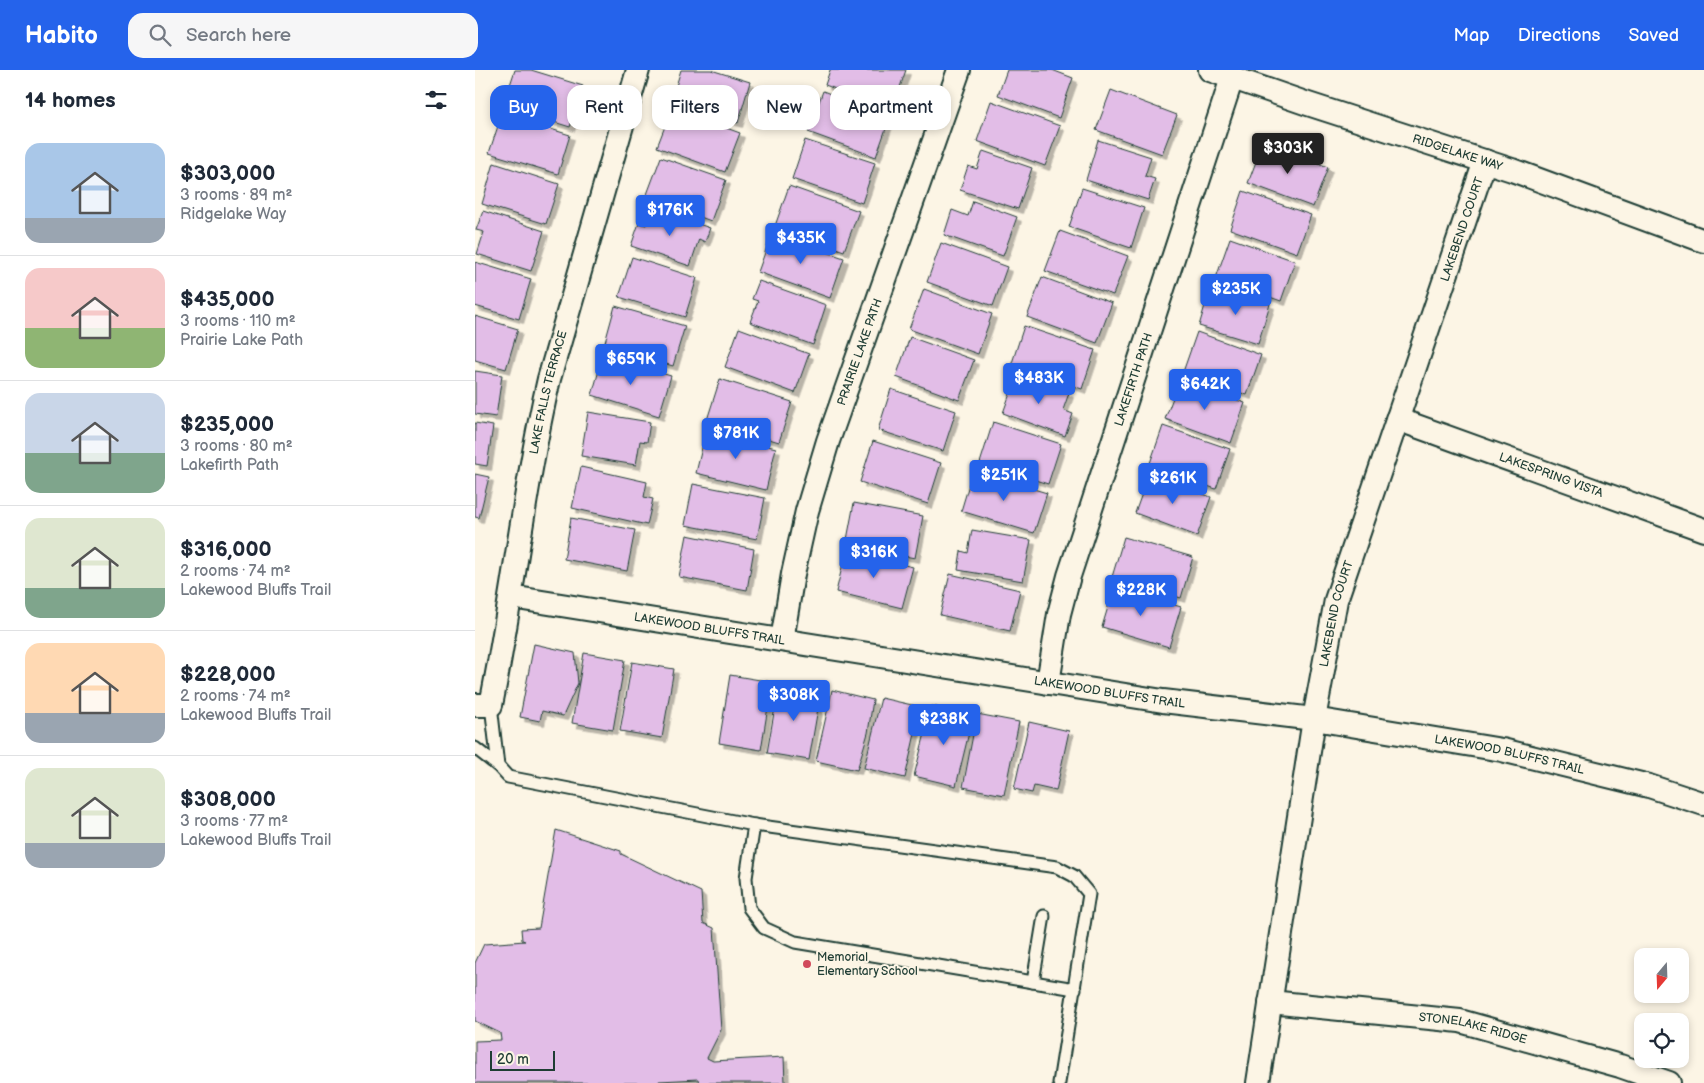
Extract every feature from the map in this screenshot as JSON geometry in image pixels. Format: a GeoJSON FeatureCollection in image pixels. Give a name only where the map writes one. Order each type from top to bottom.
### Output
{"type":"FeatureCollection","features":[{"type":"Feature","properties":{"kind":"street","name":"LAKE FALLS TERRACE"},"geometry":{"type":"LineString","coordinates":[[483,705],[511,597],[537,429],[543,404],[638,70]]}},
{"type":"Feature","properties":{"kind":"street","name":"PRAIRIE LAKE PATH"},"geometry":{"type":"LineString","coordinates":[[782,640],[795,565],[807,511],[828,441],[959,70]]}},
{"type":"Feature","properties":{"kind":"street","name":"RIDGELAKE WAY"},"geometry":{"type":"LineString","coordinates":[[1210,70],[1485,161],[1704,241]]}},
{"type":"Feature","properties":{"kind":"street","name":"LAKEFIRTH PATH"},"geometry":{"type":"LineString","coordinates":[[1048,683],[1059,614],[1069,576],[1232,78]]}},
{"type":"Feature","properties":{"kind":"street","name":"LAKEBEND COURT"},"geometry":{"type":"LineString","coordinates":[[1258,1083],[1314,719],[1336,600],[1485,161]]}},
{"type":"Feature","properties":{"kind":"street","name":"LAKESPRING VISTA"},"geometry":{"type":"LineString","coordinates":[[1397,419],[1704,530]]}},
{"type":"Feature","properties":{"kind":"street","name":"LAKEWOOD BLUFFS TRAIL"},"geometry":{"type":"LineString","coordinates":[[511,597],[1163,701],[1314,719],[1502,750],[1649,786],[1704,804]]}},
{"type":"Feature","properties":{"kind":"street","name":"STONELAKE RIDGE"},"geometry":{"type":"LineString","coordinates":[[1270,1002],[1460,1020],[1620,1066],[1669,1083]]}},
{"type":"Feature","properties":{"kind":"lane"},"geometry":{"type":"LineString","coordinates":[[483,705],[498,766]]}},
{"type":"Feature","properties":{"kind":"lane"},"geometry":{"type":"LineString","coordinates":[[475,748],[498,766],[508,777],[754,825],[1057,867],[1074,876],[1089,894],[1059,1083]]}},
{"type":"Feature","properties":{"kind":"lane"},"geometry":{"type":"LineString","coordinates":[[754,825],[746,878],[749,908],[764,928],[795,942],[1075,989]]}},
{"type":"Feature","properties":{"kind":"lane"},"geometry":{"type":"LineString","coordinates":[[1033,982],[1045,916]]}},
{"type":"Feature","properties":{"kind":"building"},"geometry":{"type":"Polygon","coordinates":[[[515,70],[531,70],[580,85],[567,85],[567,126],[557,123],[557,85],[510,85],[515,70]]]}},
{"type":"Feature","properties":{"kind":"building"},"geometry":{"type":"Polygon","coordinates":[[[681,70],[711,70],[750,82],[738,123],[738,85],[676,85],[681,70]]]}},
{"type":"Feature","properties":{"kind":"building"},"geometry":{"type":"Polygon","coordinates":[[[830,70],[906,70],[901,85],[830,85],[830,87],[825,85],[830,70]]]}},
{"type":"Feature","properties":{"kind":"building"},"geometry":{"type":"Polygon","coordinates":[[[1007,70],[1052,70],[1073,78],[1059,118],[998,95],[1007,70]]]}},
{"type":"Feature","properties":{"kind":"building"},"geometry":{"type":"Polygon","coordinates":[[[1111,90],[1177,115],[1162,154],[1096,130],[1111,90]]]}},
{"type":"Feature","properties":{"kind":"building"},"geometry":{"type":"Polygon","coordinates":[[[823,91],[830,94],[830,130],[885,130],[876,157],[808,132],[809,130],[820,130],[820,99],[823,91]]]}},
{"type":"Feature","properties":{"kind":"building"},"geometry":{"type":"Polygon","coordinates":[[[991,101],[1060,126],[1045,166],[977,141],[991,101]]]}},
{"type":"Feature","properties":{"kind":"building"},"geometry":{"type":"Polygon","coordinates":[[[497,130],[554,130],[570,135],[558,174],[489,153],[497,130]]]}},
{"type":"Feature","properties":{"kind":"building"},"geometry":{"type":"Polygon","coordinates":[[[664,130],[732,130],[740,133],[725,172],[657,147],[664,130]]]}},
{"type":"Feature","properties":{"kind":"building"},"geometry":{"type":"Polygon","coordinates":[[[805,140],[875,163],[862,203],[792,179],[805,140]]]}},
{"type":"Feature","properties":{"kind":"building"},"geometry":{"type":"Polygon","coordinates":[[[1098,140],[1151,157],[1145,176],[1155,179],[1148,200],[1086,180],[1098,140]]]}},
{"type":"Feature","properties":{"kind":"building"},"geometry":{"type":"Polygon","coordinates":[[[1263,143],[1328,167],[1313,207],[1248,183],[1263,143]]]}},
{"type":"Feature","properties":{"kind":"building"},"geometry":{"type":"Polygon","coordinates":[[[983,151],[1032,168],[1018,209],[960,190],[968,166],[977,169],[983,151]]]}},
{"type":"Feature","properties":{"kind":"building"},"geometry":{"type":"Polygon","coordinates":[[[661,157],[726,180],[711,221],[646,197],[661,157]]]}},
{"type":"Feature","properties":{"kind":"building"},"geometry":{"type":"Polygon","coordinates":[[[494,163],[559,184],[546,224],[482,204],[494,163]]]}},
{"type":"Feature","properties":{"kind":"building"},"geometry":{"type":"Polygon","coordinates":[[[789,186],[859,211],[844,251],[775,226],[789,186]]]}},
{"type":"Feature","properties":{"kind":"building"},"geometry":{"type":"Polygon","coordinates":[[[1082,188],[1144,208],[1131,248],[1069,227],[1082,188]]]}},
{"type":"Feature","properties":{"kind":"building"},"geometry":{"type":"Polygon","coordinates":[[[1243,191],[1311,215],[1297,253],[1230,229],[1243,191]]]}},
{"type":"Feature","properties":{"kind":"building"},"geometry":{"type":"Polygon","coordinates":[[[973,201],[1017,217],[1003,256],[944,235],[952,210],[968,216],[973,201]]]}},
{"type":"Feature","properties":{"kind":"building"},"geometry":{"type":"Polygon","coordinates":[[[652,208],[710,228],[705,242],[699,239],[690,266],[631,246],[639,223],[646,225],[652,208]]]}},
{"type":"Feature","properties":{"kind":"building"},"geometry":{"type":"Polygon","coordinates":[[[483,211],[544,231],[531,271],[477,254],[484,232],[476,230],[483,211]]]}},
{"type":"Feature","properties":{"kind":"building"},"geometry":{"type":"Polygon","coordinates":[[[1060,231],[1128,256],[1113,295],[1045,271],[1060,231]]]}},
{"type":"Feature","properties":{"kind":"building"},"geometry":{"type":"Polygon","coordinates":[[[772,233],[844,258],[830,298],[758,272],[772,233]]]}},
{"type":"Feature","properties":{"kind":"building"},"geometry":{"type":"Polygon","coordinates":[[[1230,238],[1295,261],[1281,301],[1216,278],[1230,238]]]}},
{"type":"Feature","properties":{"kind":"building"},"geometry":{"type":"Polygon","coordinates":[[[941,243],[1007,267],[993,306],[927,282],[941,243]]]}},
{"type":"Feature","properties":{"kind":"building"},"geometry":{"type":"Polygon","coordinates":[[[632,257],[697,278],[685,317],[619,297],[632,257]]]}},
{"type":"Feature","properties":{"kind":"building"},"geometry":{"type":"Polygon","coordinates":[[[475,262],[531,279],[519,319],[475,306],[475,262]]]}},
{"type":"Feature","properties":{"kind":"building"},"geometry":{"type":"Polygon","coordinates":[[[1042,277],[1112,303],[1097,343],[1027,317],[1042,277]]]}},
{"type":"Feature","properties":{"kind":"building"},"geometry":{"type":"Polygon","coordinates":[[[759,281],[826,305],[813,345],[750,322],[758,301],[752,299],[759,281]]]}},
{"type":"Feature","properties":{"kind":"building"},"geometry":{"type":"Polygon","coordinates":[[[1219,288],[1270,304],[1258,344],[1199,326],[1206,302],[1214,304],[1219,288]]]}},
{"type":"Feature","properties":{"kind":"building"},"geometry":{"type":"Polygon","coordinates":[[[924,289],[992,314],[978,354],[909,329],[924,289]]]}},
{"type":"Feature","properties":{"kind":"building"},"geometry":{"type":"Polygon","coordinates":[[[615,306],[685,326],[673,366],[604,346],[615,306]]]}},
{"type":"Feature","properties":{"kind":"building"},"geometry":{"type":"Polygon","coordinates":[[[475,316],[518,329],[506,369],[475,360],[475,316]]]}},
{"type":"Feature","properties":{"kind":"building"},"geometry":{"type":"Polygon","coordinates":[[[1024,326],[1095,350],[1082,389],[1011,366],[1024,326]]]}},
{"type":"Feature","properties":{"kind":"building"},"geometry":{"type":"Polygon","coordinates":[[[739,328],[809,354],[795,393],[725,367],[739,328]]]}},
{"type":"Feature","properties":{"kind":"building"},"geometry":{"type":"Polygon","coordinates":[[[1197,332],[1261,355],[1247,395],[1183,372],[1197,332]]]}},
{"type":"Feature","properties":{"kind":"building"},"geometry":{"type":"Polygon","coordinates":[[[910,337],[974,360],[959,400],[896,377],[910,337]]]}},
{"type":"Feature","properties":{"kind":"building"},"geometry":{"type":"Polygon","coordinates":[[[603,356],[671,376],[659,416],[592,395],[603,356]]]}},
{"type":"Feature","properties":{"kind":"building"},"geometry":{"type":"Polygon","coordinates":[[[475,371],[502,375],[496,417],[475,414],[475,371]]]}},
{"type":"Feature","properties":{"kind":"building"},"geometry":{"type":"Polygon","coordinates":[[[1017,374],[1069,393],[1063,410],[1073,414],[1065,436],[1003,413],[1017,374]]]}},
{"type":"Feature","properties":{"kind":"building"},"geometry":{"type":"Polygon","coordinates":[[[720,379],[792,402],[779,442],[707,420],[720,379]]]}},
{"type":"Feature","properties":{"kind":"building"},"geometry":{"type":"Polygon","coordinates":[[[1180,379],[1245,403],[1231,443],[1165,419],[1180,379]]]}},
{"type":"Feature","properties":{"kind":"building"},"geometry":{"type":"Polygon","coordinates":[[[891,389],[956,411],[943,451],[878,430],[891,389]]]}},
{"type":"Feature","properties":{"kind":"building"},"geometry":{"type":"Polygon","coordinates":[[[588,412],[650,422],[647,442],[640,441],[636,465],[581,456],[588,412]]]}},
{"type":"Feature","properties":{"kind":"building"},"geometry":{"type":"Polygon","coordinates":[[[993,422],[1061,444],[1048,484],[980,463],[993,422]]]}},
{"type":"Feature","properties":{"kind":"building"},"geometry":{"type":"Polygon","coordinates":[[[475,423],[493,426],[487,466],[475,464],[475,423]]]}},
{"type":"Feature","properties":{"kind":"building"},"geometry":{"type":"Polygon","coordinates":[[[1163,426],[1230,449],[1216,489],[1149,466],[1163,426]]]}},
{"type":"Feature","properties":{"kind":"building"},"geometry":{"type":"Polygon","coordinates":[[[706,431],[776,448],[766,490],[696,473],[706,431]]]}},
{"type":"Feature","properties":{"kind":"building"},"geometry":{"type":"Polygon","coordinates":[[[873,441],[941,463],[928,504],[860,482],[873,441]]]}},
{"type":"Feature","properties":{"kind":"building"},"geometry":{"type":"Polygon","coordinates":[[[581,467],[647,482],[644,497],[653,499],[647,525],[572,508],[581,467]]]}},
{"type":"Feature","properties":{"kind":"building"},"geometry":{"type":"Polygon","coordinates":[[[973,471],[1047,493],[1034,533],[961,511],[973,471]]]}},
{"type":"Feature","properties":{"kind":"building"},"geometry":{"type":"Polygon","coordinates":[[[475,474],[489,477],[479,518],[475,517],[475,474]]]}},
{"type":"Feature","properties":{"kind":"building"},"geometry":{"type":"Polygon","coordinates":[[[1149,474],[1211,497],[1197,536],[1135,513],[1149,474]]]}},
{"type":"Feature","properties":{"kind":"building"},"geometry":{"type":"Polygon","coordinates":[[[693,484],[765,498],[757,539],[685,525],[693,484]]]}},
{"type":"Feature","properties":{"kind":"building"},"geometry":{"type":"Polygon","coordinates":[[[854,503],[923,516],[915,558],[846,545],[854,503]]]}},
{"type":"Feature","properties":{"kind":"building"},"geometry":{"type":"Polygon","coordinates":[[[571,518],[635,530],[627,571],[564,559],[571,518]]]}},
{"type":"Feature","properties":{"kind":"building"},"geometry":{"type":"Polygon","coordinates":[[[972,530],[1031,540],[1023,581],[958,570],[961,551],[968,553],[972,530]]]}},
{"type":"Feature","properties":{"kind":"building"},"geometry":{"type":"Polygon","coordinates":[[[687,535],[754,549],[747,590],[679,577],[687,535]]]}},
{"type":"Feature","properties":{"kind":"building"},"geometry":{"type":"Polygon","coordinates":[[[1124,537],[1193,557],[1181,598],[1112,577],[1124,537]]]}},
{"type":"Feature","properties":{"kind":"building"},"geometry":{"type":"Polygon","coordinates":[[[846,551],[913,567],[902,608],[836,592],[846,551]]]}},
{"type":"Feature","properties":{"kind":"building"},"geometry":{"type":"Polygon","coordinates":[[[950,574],[1020,590],[1010,631],[940,615],[950,574]]]}},
{"type":"Feature","properties":{"kind":"building"},"geometry":{"type":"Polygon","coordinates":[[[1114,587],[1181,607],[1169,647],[1102,627],[1114,587]]]}},
{"type":"Feature","properties":{"kind":"building"},"geometry":{"type":"Polygon","coordinates":[[[534,644],[575,653],[578,683],[563,716],[542,711],[540,721],[520,717],[534,644]]]}},
{"type":"Feature","properties":{"kind":"building"},"geometry":{"type":"Polygon","coordinates":[[[584,653],[625,660],[613,730],[572,723],[584,653]]]}},
{"type":"Feature","properties":{"kind":"building"},"geometry":{"type":"Polygon","coordinates":[[[632,662],[674,669],[662,738],[620,731],[632,662]]]}},
{"type":"Feature","properties":{"kind":"building"},"geometry":{"type":"Polygon","coordinates":[[[730,675],[772,682],[761,750],[719,743],[730,675]]]}},
{"type":"Feature","properties":{"kind":"building"},"geometry":{"type":"Polygon","coordinates":[[[779,684],[821,691],[809,760],[767,753],[779,684]]]}},
{"type":"Feature","properties":{"kind":"building"},"geometry":{"type":"Polygon","coordinates":[[[832,690],[873,700],[868,733],[857,770],[816,761],[832,690]]]}},
{"type":"Feature","properties":{"kind":"building"},"geometry":{"type":"Polygon","coordinates":[[[881,698],[921,707],[905,778],[864,768],[881,698]]]}},
{"type":"Feature","properties":{"kind":"building"},"geometry":{"type":"Polygon","coordinates":[[[932,706],[973,716],[956,786],[914,776],[932,706]]]}},
{"type":"Feature","properties":{"kind":"building"},"geometry":{"type":"Polygon","coordinates":[[[977,714],[1019,722],[1004,795],[963,787],[977,714]]]}},
{"type":"Feature","properties":{"kind":"building"},"geometry":{"type":"Polygon","coordinates":[[[1029,722],[1069,731],[1056,791],[1034,786],[1032,793],[1014,789],[1029,722]]]}},
{"type":"Feature","properties":{"kind":"building"},"geometry":{"type":"Polygon","coordinates":[[[556,830],[621,851],[621,854],[701,892],[703,923],[714,928],[721,1030],[707,1058],[713,1061],[784,1057],[785,1083],[699,1083],[698,1079],[659,1081],[659,1083],[475,1083],[475,1041],[501,1040],[500,1033],[475,1021],[475,963],[484,944],[525,941],[522,940],[521,929],[539,928],[556,830]]]}},
{"type":"Feature","properties":{"kind":"place","name":"Memorial Elementary School"},"geometry":{"type":"Point","coordinates":[807,964]}}]}
